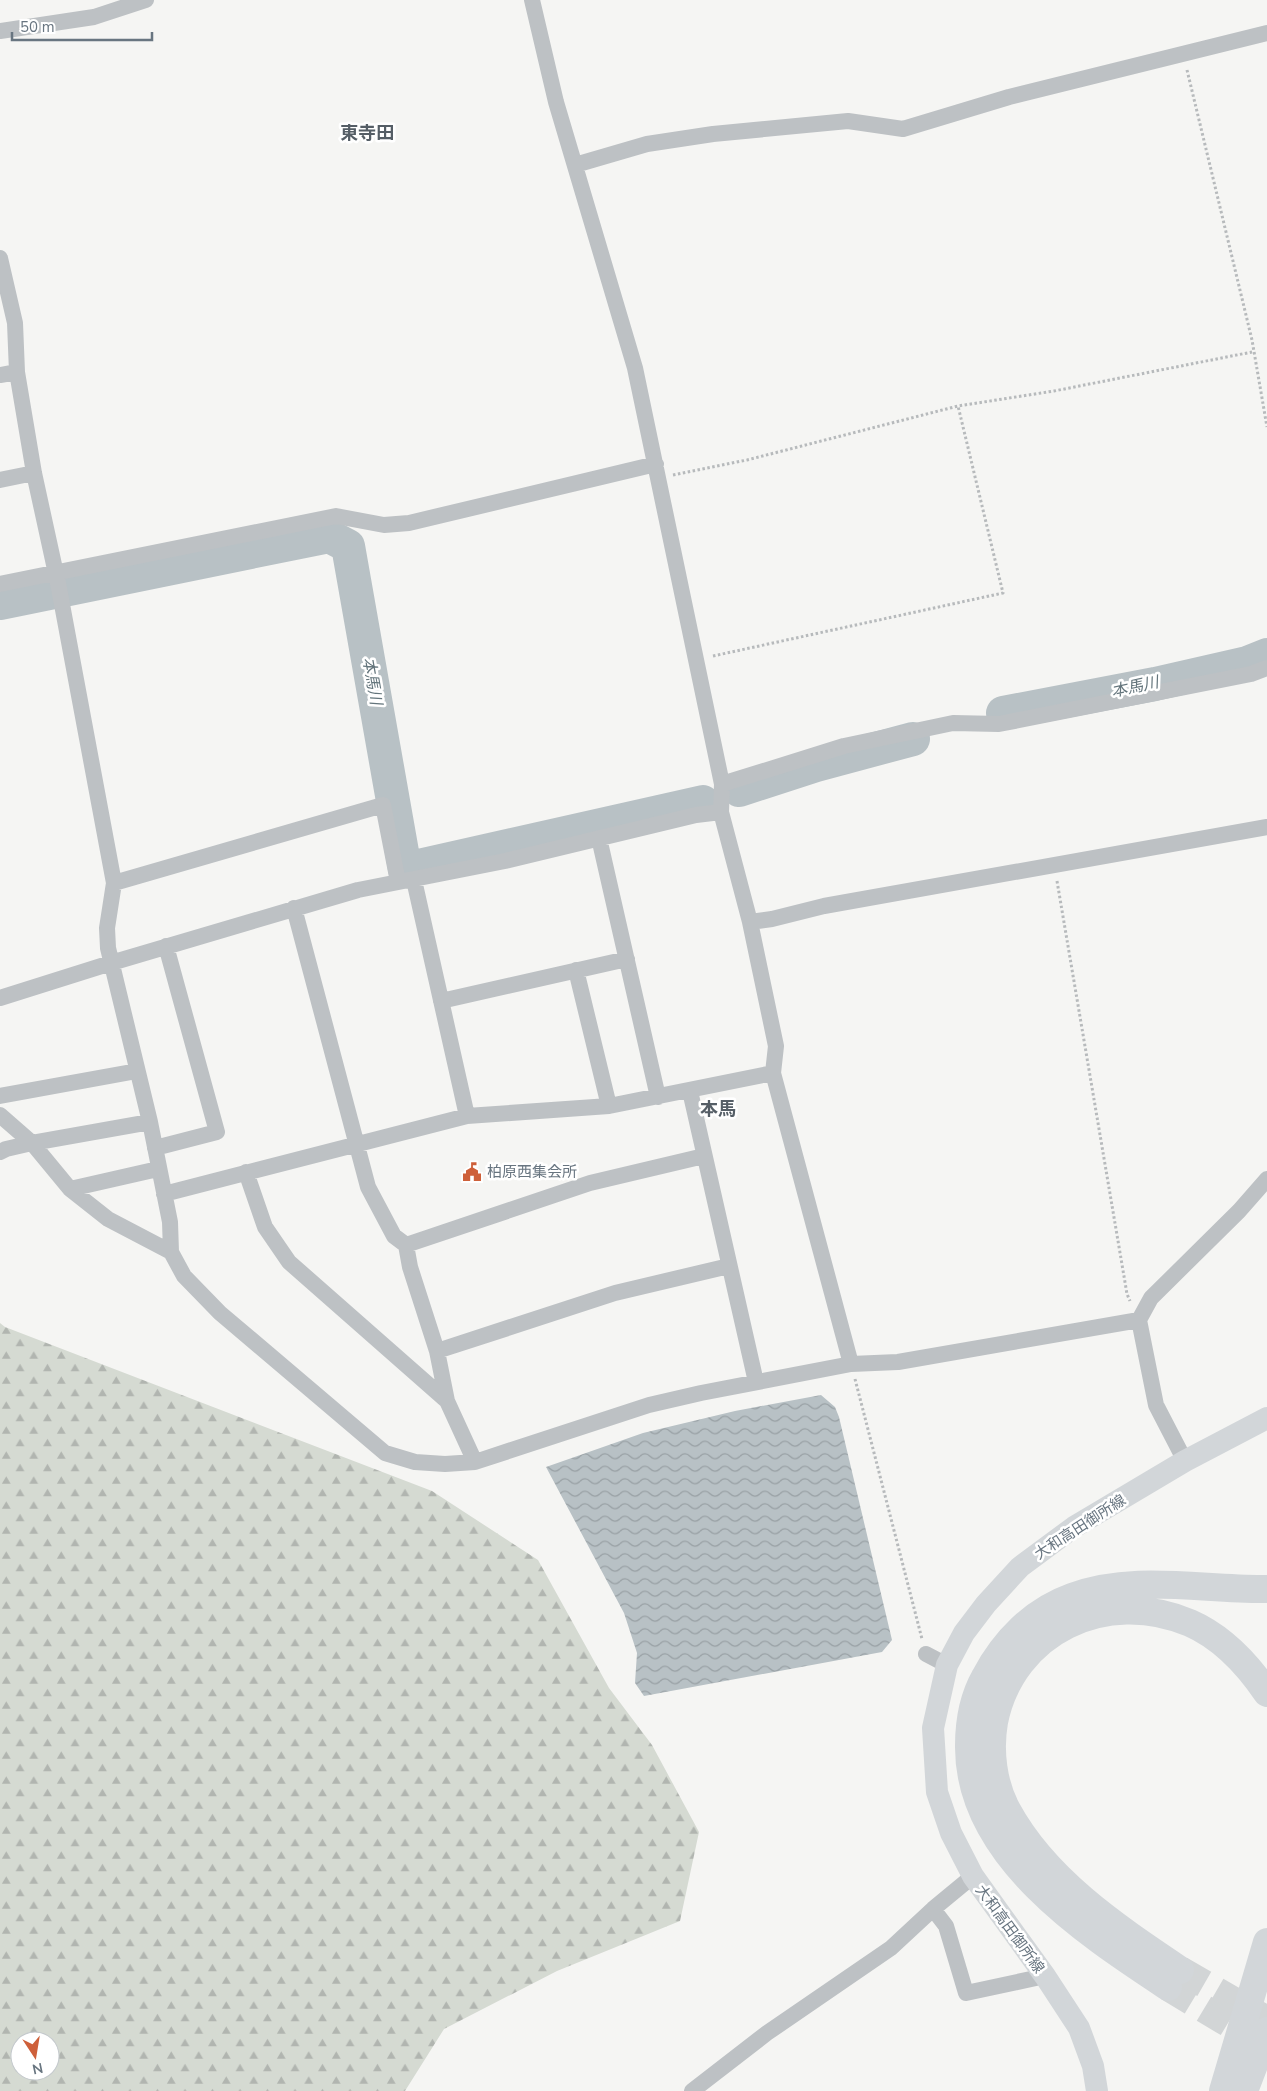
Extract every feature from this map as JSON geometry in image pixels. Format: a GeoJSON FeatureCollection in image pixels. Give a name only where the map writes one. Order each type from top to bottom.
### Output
{"type":"FeatureCollection","features":[{"type":"Feature","properties":{"kind":"highway"},"geometry":{"type":"LineString","coordinates":[[1267,1589],[1145,1584],[1119,1586],[1071,1597],[1028,1622],[1008,1640],[992,1663],[980,1686],[972,1709],[969,1762],[979,1804],[995,1836],[1011,1858],[1051,1899],[1109,1946],[1174,1979],[1119,1927],[1060,1879],[1036,1854],[1020,1832],[1006,1809],[997,1786],[992,1761],[992,1736],[996,1711],[1005,1687],[1016,1668],[1049,1636],[1071,1623],[1120,1610],[1142,1610],[1167,1615],[1192,1624],[1214,1637],[1236,1655],[1267,1694]]}},
{"type":"Feature","properties":{"kind":"highway"},"geometry":{"type":"LineString","coordinates":[[1223,2091],[1267,1942]]}},
{"type":"Feature","properties":{"kind":"highway"},"geometry":{"type":"LineString","coordinates":[[1244,2091],[1267,2032]]}},
{"type":"Feature","properties":{"kind":"main road","name":"大和高田御所線"},"geometry":{"type":"LineString","coordinates":[[1097,2091],[1093,2066],[1079,2028],[1045,1976],[973,1876],[950,1834],[937,1792],[933,1728],[947,1665],[975,1619],[1020,1567],[1074,1527],[1185,1461],[1267,1418]]}},
{"type":"Feature","properties":{"kind":"street"},"geometry":{"type":"LineString","coordinates":[[0,31],[94,18],[146,0]]}},
{"type":"Feature","properties":{"kind":"street"},"geometry":{"type":"LineString","coordinates":[[532,0],[556,102],[635,368],[722,798],[776,1046],[772,1073],[851,1364]]}},
{"type":"Feature","properties":{"kind":"street"},"geometry":{"type":"LineString","coordinates":[[575,165],[647,144],[713,134],[848,121],[903,129],[1009,96],[1267,33]]}},
{"type":"Feature","properties":{"kind":"street"},"geometry":{"type":"LineString","coordinates":[[0,258],[15,323],[17,372],[34,473],[57,578],[114,883],[107,928],[108,948],[150,1122],[158,1170],[170,1222],[171,1252],[184,1276],[220,1313],[385,1453],[415,1462],[445,1464],[475,1462],[649,1405],[756,1382],[851,1364],[898,1362],[1139,1320]]}},
{"type":"Feature","properties":{"kind":"street"},"geometry":{"type":"LineString","coordinates":[[0,376],[17,372]]}},
{"type":"Feature","properties":{"kind":"street"},"geometry":{"type":"LineString","coordinates":[[0,584],[57,578],[336,516],[384,525],[409,523],[657,471]]}},
{"type":"Feature","properties":{"kind":"street"},"geometry":{"type":"LineString","coordinates":[[0,480],[34,473]]}},
{"type":"Feature","properties":{"kind":"street"},"geometry":{"type":"LineString","coordinates":[[0,998],[294,908],[696,815],[722,798],[844,746],[953,723],[999,724],[1251,674],[1267,668]]}},
{"type":"Feature","properties":{"kind":"street"},"geometry":{"type":"LineString","coordinates":[[114,883],[383,805],[441,1001],[467,1116]]}},
{"type":"Feature","properties":{"kind":"street"},"geometry":{"type":"LineString","coordinates":[[750,922],[772,919],[824,906],[1054,864],[1267,828]]}},
{"type":"Feature","properties":{"kind":"street"},"geometry":{"type":"LineString","coordinates":[[599,838],[658,1097]]}},
{"type":"Feature","properties":{"kind":"street"},"geometry":{"type":"LineString","coordinates":[[294,908],[368,1187],[394,1236],[406,1245],[410,1267],[437,1351],[447,1401],[475,1462]]}},
{"type":"Feature","properties":{"kind":"street"},"geometry":{"type":"LineString","coordinates":[[155,1148],[217,1132],[166,946]]}},
{"type":"Feature","properties":{"kind":"street"},"geometry":{"type":"LineString","coordinates":[[441,1001],[627,959]]}},
{"type":"Feature","properties":{"kind":"street"},"geometry":{"type":"LineString","coordinates":[[576,970],[609,1106]]}},
{"type":"Feature","properties":{"kind":"street"},"geometry":{"type":"LineString","coordinates":[[0,1096],[137,1071]]}},
{"type":"Feature","properties":{"kind":"street"},"geometry":{"type":"LineString","coordinates":[[164,1194],[467,1116],[609,1106],[772,1073]]}},
{"type":"Feature","properties":{"kind":"street"},"geometry":{"type":"LineString","coordinates":[[690,1091],[728,1266],[756,1382]]}},
{"type":"Feature","properties":{"kind":"street"},"geometry":{"type":"LineString","coordinates":[[0,1115],[32,1143],[70,1189],[108,1219],[171,1252]]}},
{"type":"Feature","properties":{"kind":"street"},"geometry":{"type":"LineString","coordinates":[[0,1152],[32,1143],[150,1122]]}},
{"type":"Feature","properties":{"kind":"street"},"geometry":{"type":"LineString","coordinates":[[406,1245],[590,1182],[704,1156]]}},
{"type":"Feature","properties":{"kind":"street"},"geometry":{"type":"LineString","coordinates":[[70,1189],[158,1170]]}},
{"type":"Feature","properties":{"kind":"street"},"geometry":{"type":"LineString","coordinates":[[246,1172],[265,1227],[289,1262],[447,1401]]}},
{"type":"Feature","properties":{"kind":"street"},"geometry":{"type":"LineString","coordinates":[[1185,1461],[1156,1405],[1139,1320],[1151,1298],[1239,1211],[1267,1180]]}},
{"type":"Feature","properties":{"kind":"street"},"geometry":{"type":"LineString","coordinates":[[437,1351],[616,1293],[728,1266]]}},
{"type":"Feature","properties":{"kind":"street"},"geometry":{"type":"LineString","coordinates":[[926,1654],[947,1665]]}},
{"type":"Feature","properties":{"kind":"street"},"geometry":{"type":"LineString","coordinates":[[692,2091],[767,2033],[892,1948],[932,1909],[973,1876]]}},
{"type":"Feature","properties":{"kind":"street"},"geometry":{"type":"LineString","coordinates":[[932,1909],[946,1926],[966,1993],[1045,1976]]}},
{"type":"Feature","properties":{"kind":"path"},"geometry":{"type":"LineString","coordinates":[[1183,54],[1252,340],[1252,352],[1267,427]]}},
{"type":"Feature","properties":{"kind":"path"},"geometry":{"type":"LineString","coordinates":[[657,471],[747,460],[958,406],[1054,391],[1252,352]]}},
{"type":"Feature","properties":{"kind":"path"},"geometry":{"type":"LineString","coordinates":[[695,660],[1003,593],[958,406]]}},
{"type":"Feature","properties":{"kind":"path"},"geometry":{"type":"LineString","coordinates":[[1054,864],[1127,1294],[1139,1320]]}},
{"type":"Feature","properties":{"kind":"path"},"geometry":{"type":"LineString","coordinates":[[851,1364],[926,1654]]}},
{"type":"Feature","properties":{"kind":"green space"},"geometry":{"type":"Polygon","coordinates":[[[0,1323],[5,1327],[432,1491],[538,1560],[609,1688],[652,1745],[699,1832],[680,1921],[557,1971],[444,2029],[405,2091],[0,2091],[0,1323]]]}},
{"type":"Feature","properties":{"kind":"water"},"geometry":{"type":"Polygon","coordinates":[[[821,1395],[835,1407],[839,1417],[892,1640],[882,1652],[644,1696],[635,1683],[637,1653],[624,1613],[546,1467],[643,1433],[735,1411],[821,1395]]]}},
{"type":"Feature","properties":{"kind":"waterway","name":"本馬川"},"geometry":{"type":"LineString","coordinates":[[0,603],[329,536],[348,546],[405,869],[703,802]]}},
{"type":"Feature","properties":{"kind":"waterway","name":"本馬川"},"geometry":{"type":"LineString","coordinates":[[1003,713],[1155,684],[1247,663],[1267,655]]}},
{"type":"Feature","properties":{"kind":"waterway","name":"本馬川"},"geometry":{"type":"LineString","coordinates":[[739,790],[816,765],[913,739]]}},
{"type":"Feature","properties":{"kind":"tunnel"},"geometry":{"type":"LineString","coordinates":[[1180,1970],[1267,2020]]}},
{"type":"Feature","properties":{"kind":"tunnel"},"geometry":{"type":"LineString","coordinates":[[1168,1987],[1261,2043]]}},
{"type":"Feature","properties":{"kind":"place","name":"柏原西集会所"},"geometry":{"type":"Point","coordinates":[472,1172]}},
{"type":"Feature","properties":{"kind":"district","name":"東寺田"},"geometry":{"type":"Point","coordinates":[367,133]}},
{"type":"Feature","properties":{"kind":"district","name":"本馬"},"geometry":{"type":"Point","coordinates":[718,1109]}}]}
